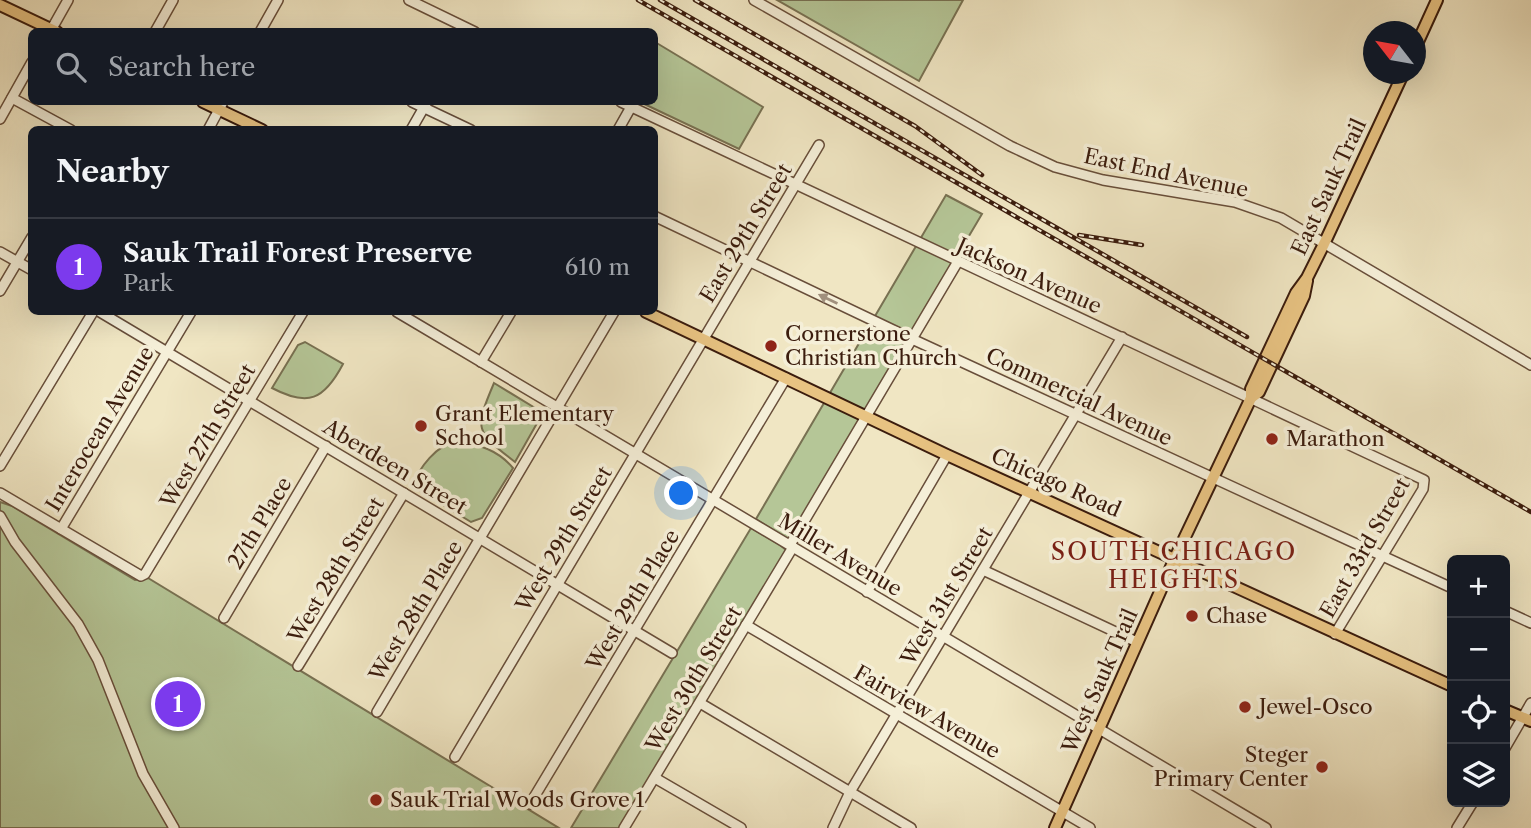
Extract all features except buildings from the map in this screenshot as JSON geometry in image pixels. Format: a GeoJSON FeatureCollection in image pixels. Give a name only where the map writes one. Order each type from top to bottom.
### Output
{"type":"FeatureCollection","features":[{"type":"Feature","properties":{"kind":"main road"},"geometry":{"type":"LineString","coordinates":[[1426,24],[1437,0]]}},
{"type":"Feature","properties":{"kind":"main road"},"geometry":{"type":"LineString","coordinates":[[0,5],[46,28]]}},
{"type":"Feature","properties":{"kind":"main road","name":"East Sauk Trail"},"geometry":{"type":"LineString","coordinates":[[1269,362],[1296,293],[1307,278],[1324,244],[1398,84]]}},
{"type":"Feature","properties":{"kind":"main road"},"geometry":{"type":"LineString","coordinates":[[221,105],[255,126]]}},
{"type":"Feature","properties":{"kind":"main road","name":"Chicago Road"},"geometry":{"type":"LineString","coordinates":[[653,315],[947,455],[1447,684]]}},
{"type":"Feature","properties":{"kind":"main road","name":"West Sauk Trail"},"geometry":{"type":"LineString","coordinates":[[1055,828],[1175,558],[1251,398],[1251,389],[1269,362]]}},
{"type":"Feature","properties":{"kind":"main road"},"geometry":{"type":"LineString","coordinates":[[1510,712],[1527,720]]}},
{"type":"Feature","properties":{"kind":"street"},"geometry":{"type":"LineString","coordinates":[[54,28],[68,0]]}},
{"type":"Feature","properties":{"kind":"street"},"geometry":{"type":"LineString","coordinates":[[157,28],[173,0]]}},
{"type":"Feature","properties":{"kind":"street"},"geometry":{"type":"LineString","coordinates":[[264,28],[278,0]]}},
{"type":"Feature","properties":{"kind":"street"},"geometry":{"type":"LineString","coordinates":[[409,0],[466,28]]}},
{"type":"Feature","properties":{"kind":"street","name":"East End Avenue"},"geometry":{"type":"LineString","coordinates":[[754,0],[1010,146],[1055,167],[1103,180],[1235,202],[1281,218],[1531,365]]}},
{"type":"Feature","properties":{"kind":"street"},"geometry":{"type":"LineString","coordinates":[[0,119],[28,69]]}},
{"type":"Feature","properties":{"kind":"street"},"geometry":{"type":"LineString","coordinates":[[12,98],[64,126]]}},
{"type":"Feature","properties":{"kind":"street"},"geometry":{"type":"LineString","coordinates":[[210,126],[221,105]]}},
{"type":"Feature","properties":{"kind":"street"},"geometry":{"type":"LineString","coordinates":[[413,126],[424,105]]}},
{"type":"Feature","properties":{"kind":"street"},"geometry":{"type":"LineString","coordinates":[[427,105],[464,126]]}},
{"type":"Feature","properties":{"kind":"street","name":"Jackson Avenue"},"geometry":{"type":"LineString","coordinates":[[627,105],[957,263],[1122,337],[1424,480]]}},
{"type":"Feature","properties":{"kind":"street"},"geometry":{"type":"LineString","coordinates":[[620,126],[631,107]]}},
{"type":"Feature","properties":{"kind":"street","name":"East 29th Street"},"geometry":{"type":"LineString","coordinates":[[704,338],[820,145]]}},
{"type":"Feature","properties":{"kind":"street","name":"Commercial Avenue"},"geometry":{"type":"LineString","coordinates":[[658,218],[912,339],[1447,586]]}},
{"type":"Feature","properties":{"kind":"street"},"geometry":{"type":"LineString","coordinates":[[0,291],[28,244]]}},
{"type":"Feature","properties":{"kind":"street"},"geometry":{"type":"LineString","coordinates":[[0,252],[28,269]]}},
{"type":"Feature","properties":{"kind":"street","name":"West 30th Street"},"geometry":{"type":"LineString","coordinates":[[625,828],[957,263]]}},
{"type":"Feature","properties":{"kind":"street"},"geometry":{"type":"LineString","coordinates":[[0,466],[91,315]]}},
{"type":"Feature","properties":{"kind":"street","name":"Aberdeen Street"},"geometry":{"type":"LineString","coordinates":[[105,315],[672,653]]}},
{"type":"Feature","properties":{"kind":"street","name":"Interocean Avenue"},"geometry":{"type":"LineString","coordinates":[[61,529],[189,315]]}},
{"type":"Feature","properties":{"kind":"street","name":"West 27th Street"},"geometry":{"type":"LineString","coordinates":[[61,529],[141,576],[148,570],[301,315]]}},
{"type":"Feature","properties":{"kind":"street","name":"Miller Avenue"},"geometry":{"type":"LineString","coordinates":[[402,315],[1100,729],[1251,824],[1266,828]]}},
{"type":"Feature","properties":{"kind":"street"},"geometry":{"type":"LineString","coordinates":[[481,362],[509,315]]}},
{"type":"Feature","properties":{"kind":"street","name":"West 28th Place"},"geometry":{"type":"LineString","coordinates":[[377,712],[612,315]]}},
{"type":"Feature","properties":{"kind":"street","name":"West 31st Street"},"geometry":{"type":"LineString","coordinates":[[833,828],[850,792],[1122,337]]}},
{"type":"Feature","properties":{"kind":"street","name":"West 29th Street"},"geometry":{"type":"LineString","coordinates":[[455,757],[704,338]]}},
{"type":"Feature","properties":{"kind":"street","name":"West 29th Place"},"geometry":{"type":"LineString","coordinates":[[530,804],[786,378]]}},
{"type":"Feature","properties":{"kind":"street","name":"27th Place"},"geometry":{"type":"LineString","coordinates":[[224,618],[326,446]]}},
{"type":"Feature","properties":{"kind":"street"},"geometry":{"type":"LineString","coordinates":[[867,592],[947,455]]}},
{"type":"Feature","properties":{"kind":"street","name":"East 33rd Street"},"geometry":{"type":"LineString","coordinates":[[1335,634],[1423,489],[1424,480]]}},
{"type":"Feature","properties":{"kind":"street"},"geometry":{"type":"LineString","coordinates":[[0,493],[61,529]]}},
{"type":"Feature","properties":{"kind":"street","name":"West 28th Street"},"geometry":{"type":"LineString","coordinates":[[298,666],[404,493]]}},
{"type":"Feature","properties":{"kind":"street"},"geometry":{"type":"LineString","coordinates":[[0,516],[15,542],[78,624],[92,648],[121,714],[143,774],[174,828]]}},
{"type":"Feature","properties":{"kind":"street"},"geometry":{"type":"LineString","coordinates":[[983,570],[1137,642]]}},
{"type":"Feature","properties":{"kind":"street"},"geometry":{"type":"LineString","coordinates":[[1510,613],[1531,623]]}},
{"type":"Feature","properties":{"kind":"street","name":"Fairview Avenue"},"geometry":{"type":"LineString","coordinates":[[746,625],[1090,828]]}},
{"type":"Feature","properties":{"kind":"street"},"geometry":{"type":"LineString","coordinates":[[700,702],[911,828]]}},
{"type":"Feature","properties":{"kind":"street"},"geometry":{"type":"LineString","coordinates":[[1508,744],[1527,720],[1531,703]]}},
{"type":"Feature","properties":{"kind":"street"},"geometry":{"type":"LineString","coordinates":[[655,778],[741,828]]}},
{"type":"Feature","properties":{"kind":"street"},"geometry":{"type":"LineString","coordinates":[[1457,828],[1470,807]]}},
{"type":"Feature","properties":{"kind":"green space"},"geometry":{"type":"Polygon","coordinates":[[[777,0],[963,0],[919,81],[777,0]]]}},
{"type":"Feature","properties":{"kind":"green space"},"geometry":{"type":"Polygon","coordinates":[[[658,44],[763,107],[739,149],[646,105],[658,105],[658,44]]]}},
{"type":"Feature","properties":{"kind":"green space"},"geometry":{"type":"Polygon","coordinates":[[[946,195],[982,214],[789,540],[756,519],[946,195]]]}},
{"type":"Feature","properties":{"kind":"green space"},"geometry":{"type":"Polygon","coordinates":[[[305,342],[343,364],[329,386],[314,397],[305,398],[272,388],[298,345],[305,342]]]}},
{"type":"Feature","properties":{"kind":"green space"},"geometry":{"type":"Polygon","coordinates":[[[494,383],[540,411],[540,418],[515,462],[492,443],[482,428],[483,411],[494,383]]]}},
{"type":"Feature","properties":{"kind":"green space"},"geometry":{"type":"Polygon","coordinates":[[[457,441],[488,449],[513,468],[482,518],[471,522],[412,486],[419,472],[436,452],[457,441]]]}},
{"type":"Feature","properties":{"kind":"green space"},"geometry":{"type":"Polygon","coordinates":[[[0,502],[12,506],[135,580],[148,578],[559,828],[0,828],[0,502]]]}},
{"type":"Feature","properties":{"kind":"green space"},"geometry":{"type":"Polygon","coordinates":[[[751,528],[786,550],[784,556],[621,828],[571,828],[751,528]]]}},
{"type":"Feature","properties":{"kind":"railway"},"geometry":{"type":"LineString","coordinates":[[638,0],[1531,512]]}},
{"type":"Feature","properties":{"kind":"railway"},"geometry":{"type":"LineString","coordinates":[[660,0],[1247,337]]}},
{"type":"Feature","properties":{"kind":"railway"},"geometry":{"type":"LineString","coordinates":[[695,0],[915,126],[982,175]]}},
{"type":"Feature","properties":{"kind":"railway"},"geometry":{"type":"LineString","coordinates":[[1079,235],[1142,245]]}},
{"type":"Feature","properties":{"kind":"place","name":"Cornerstone Christian Church"},"geometry":{"type":"Point","coordinates":[771,346]}},
{"type":"Feature","properties":{"kind":"place","name":"Grant Elementary School"},"geometry":{"type":"Point","coordinates":[421,426]}},
{"type":"Feature","properties":{"kind":"place","name":"Marathon"},"geometry":{"type":"Point","coordinates":[1272,439]}},
{"type":"Feature","properties":{"kind":"place","name":"Chase"},"geometry":{"type":"Point","coordinates":[1192,616]}},
{"type":"Feature","properties":{"kind":"place","name":"Sauk Trail Forest Preserve"},"geometry":{"type":"Point","coordinates":[178,704]}},
{"type":"Feature","properties":{"kind":"place","name":"Jewel-Osco"},"geometry":{"type":"Point","coordinates":[1245,707]}},
{"type":"Feature","properties":{"kind":"place","name":"Steger Primary Center"},"geometry":{"type":"Point","coordinates":[1322,767]}},
{"type":"Feature","properties":{"kind":"place","name":"Sauk Trial Woods Grove 1"},"geometry":{"type":"Point","coordinates":[376,800]}},
{"type":"Feature","properties":{"kind":"district","name":"SOUTH CHICAGO HEIGHTS"},"geometry":{"type":"Point","coordinates":[1174,566]}}]}
